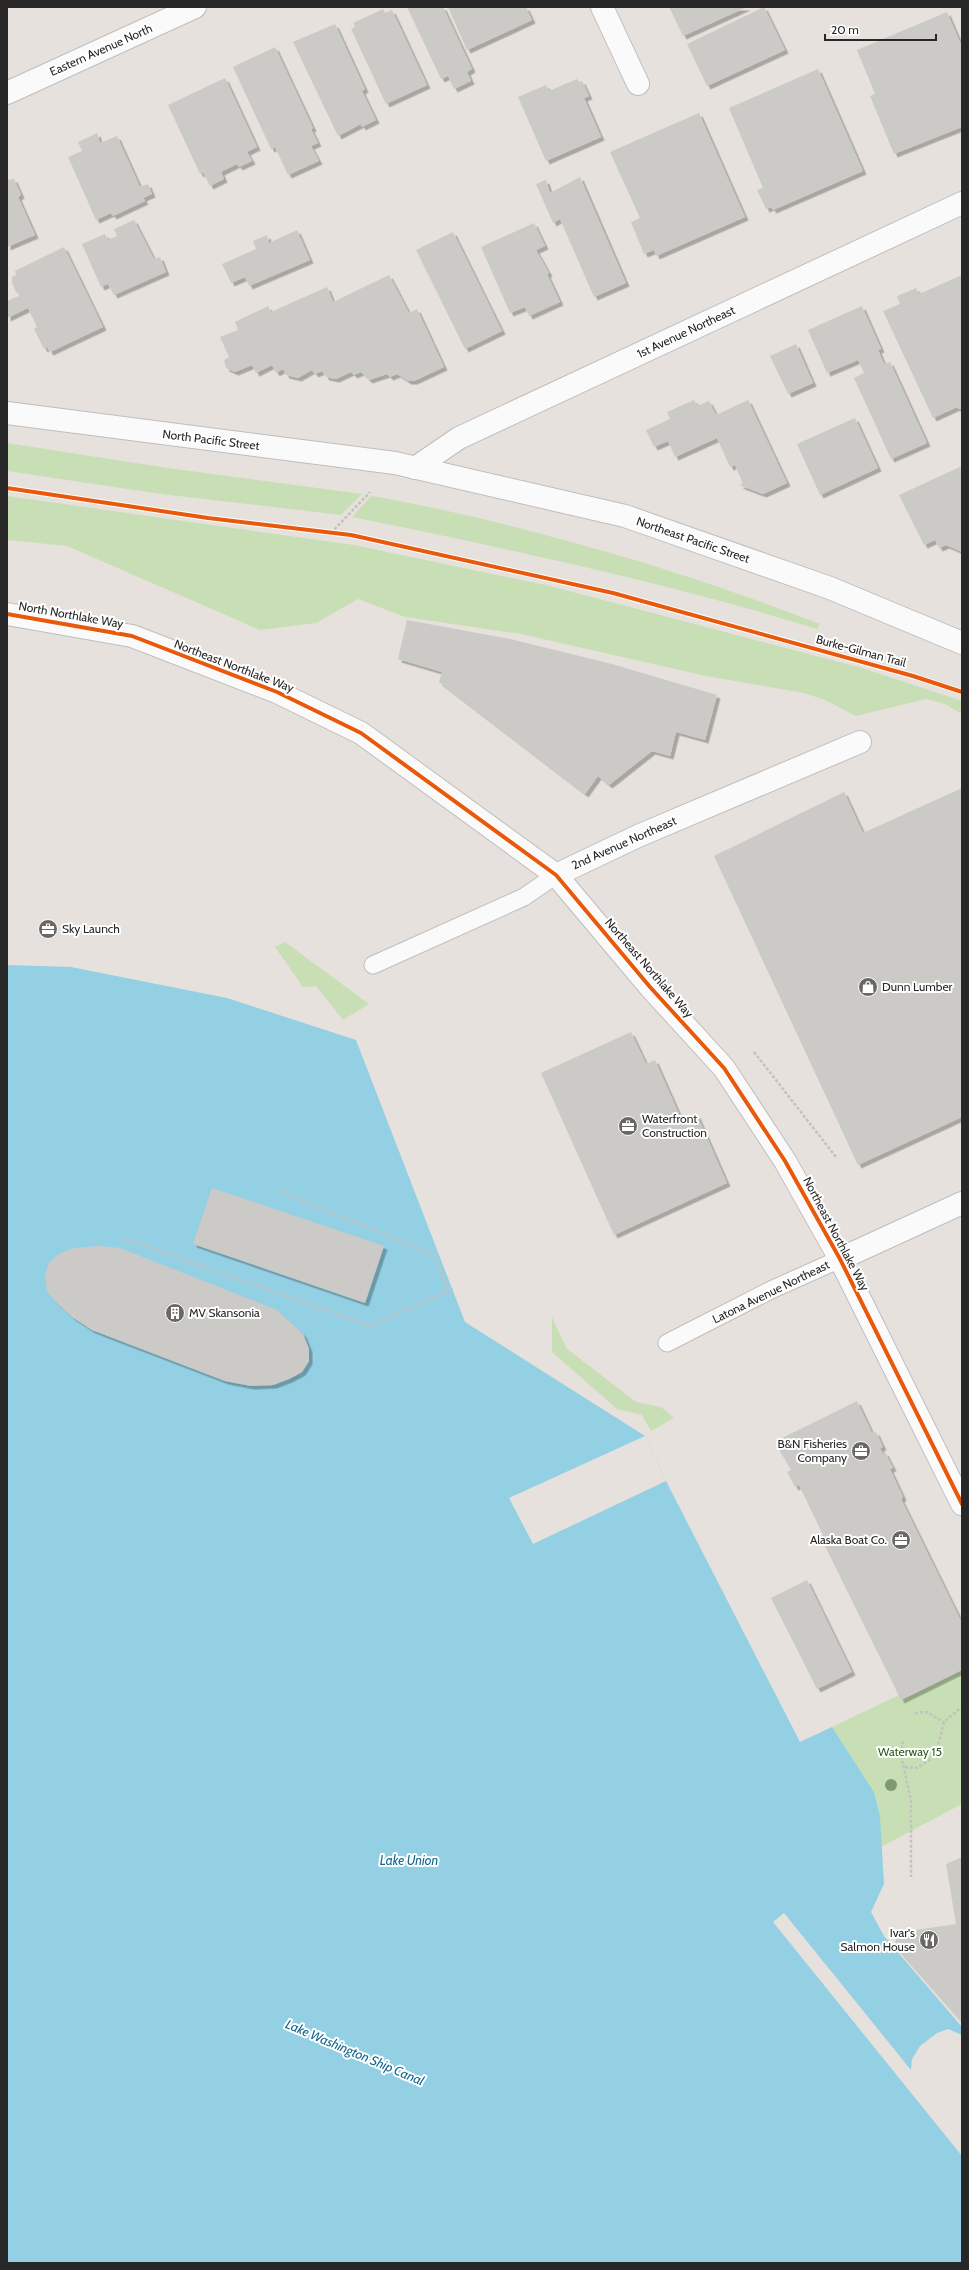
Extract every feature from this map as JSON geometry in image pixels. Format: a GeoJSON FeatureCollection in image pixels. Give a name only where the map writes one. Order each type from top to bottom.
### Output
{"type":"FeatureCollection","features":[{"type":"Feature","properties":{"kind":"street","name":"Eastern Avenue North"},"geometry":{"type":"LineString","coordinates":[[7,93],[195,7]]}},
{"type":"Feature","properties":{"kind":"street"},"geometry":{"type":"LineString","coordinates":[[602,7],[638,84]]}},
{"type":"Feature","properties":{"kind":"street","name":"1st Avenue Northeast"},"geometry":{"type":"LineString","coordinates":[[415,468],[459,438],[962,203]]}},
{"type":"Feature","properties":{"kind":"street","name":"North Pacific Street"},"geometry":{"type":"LineString","coordinates":[[7,413],[395,464],[415,468]]}},
{"type":"Feature","properties":{"kind":"street","name":"Northeast Pacific Street"},"geometry":{"type":"LineString","coordinates":[[415,468],[625,516],[830,588],[962,643]]}},
{"type":"Feature","properties":{"kind":"street","name":"North Northlake Way"},"geometry":{"type":"LineString","coordinates":[[7,614],[132,636]]}},
{"type":"Feature","properties":{"kind":"street","name":"Northeast Northlake Way"},"geometry":{"type":"LineString","coordinates":[[132,636],[277,692],[360,733],[556,874],[650,987],[724,1068],[785,1161],[840,1259],[962,1504]]}},
{"type":"Feature","properties":{"kind":"street","name":"2nd Avenue Northeast"},"geometry":{"type":"LineString","coordinates":[[556,874],[632,839],[860,742]]}},
{"type":"Feature","properties":{"kind":"street","name":"Latona Avenue Northeast"},"geometry":{"type":"LineString","coordinates":[[840,1259],[962,1203]]}},
{"type":"Feature","properties":{"kind":"lane","name":"2nd Avenue Northeast"},"geometry":{"type":"LineString","coordinates":[[373,965],[524,897],[556,874]]}},
{"type":"Feature","properties":{"kind":"lane","name":"Latona Avenue Northeast"},"geometry":{"type":"LineString","coordinates":[[667,1343],[771,1290],[840,1259]]}},
{"type":"Feature","properties":{"kind":"path"},"geometry":{"type":"LineString","coordinates":[[331,532],[374,487]]}},
{"type":"Feature","properties":{"kind":"path"},"geometry":{"type":"LineString","coordinates":[[323,532],[338,534]]}},
{"type":"Feature","properties":{"kind":"path"},"geometry":{"type":"LineString","coordinates":[[754,1052],[836,1157]]}},
{"type":"Feature","properties":{"kind":"path"},"geometry":{"type":"LineString","coordinates":[[277,1190],[434,1255],[448,1291]]}},
{"type":"Feature","properties":{"kind":"path"},"geometry":{"type":"LineString","coordinates":[[124,1238],[370,1326],[453,1289]]}},
{"type":"Feature","properties":{"kind":"path"},"geometry":{"type":"LineString","coordinates":[[905,1767],[917,1768],[931,1760],[939,1742],[944,1722],[962,1707]]}},
{"type":"Feature","properties":{"kind":"path"},"geometry":{"type":"LineString","coordinates":[[915,1713],[927,1712],[944,1722]]}},
{"type":"Feature","properties":{"kind":"path"},"geometry":{"type":"LineString","coordinates":[[903,1741],[901,1755],[905,1767],[911,1801],[911,1877]]}},
{"type":"Feature","properties":{"kind":"green space"},"geometry":{"type":"Polygon","coordinates":[[[7,443],[168,468],[362,494],[341,515],[161,494],[7,471],[7,443]]]}},
{"type":"Feature","properties":{"kind":"green space"},"geometry":{"type":"Polygon","coordinates":[[[7,496],[354,545],[550,586],[862,668],[962,701],[962,714],[945,704],[926,699],[856,716],[825,700],[804,693],[706,676],[521,634],[405,617],[358,599],[316,623],[260,630],[67,546],[7,540],[7,496]]]}},
{"type":"Feature","properties":{"kind":"green space"},"geometry":{"type":"Polygon","coordinates":[[[371,496],[471,516],[603,551],[697,580],[820,624],[817,629],[702,596],[586,567],[352,517],[371,496]]]}},
{"type":"Feature","properties":{"kind":"green space"},"geometry":{"type":"Polygon","coordinates":[[[285,942],[369,1004],[343,1020],[316,986],[303,987],[275,947],[285,942]]]}},
{"type":"Feature","properties":{"kind":"green space"},"geometry":{"type":"Polygon","coordinates":[[[552,1317],[566,1348],[636,1402],[661,1407],[674,1418],[651,1431],[642,1415],[617,1409],[552,1352],[552,1317]]]}},
{"type":"Feature","properties":{"kind":"green space","name":"Waterway 15"},"geometry":{"type":"Polygon","coordinates":[[[962,1670],[962,1804],[881,1847],[880,1816],[874,1792],[832,1727],[899,1695],[901,1700],[962,1670]]]}},
{"type":"Feature","properties":{"kind":"water","name":"Lake Union"},"geometry":{"type":"Polygon","coordinates":[[[7,965],[71,967],[227,998],[356,1040],[465,1322],[645,1436],[666,1481],[800,1742],[832,1727],[874,1792],[880,1816],[884,1884],[871,1912],[884,1936],[962,2027],[962,2263],[7,2263],[7,965]]]}},
{"type":"Feature","properties":{"kind":"pier"},"geometry":{"type":"Polygon","coordinates":[[[645,1436],[666,1481],[533,1544],[509,1498],[645,1436]]]}},
{"type":"Feature","properties":{"kind":"pier"},"geometry":{"type":"Polygon","coordinates":[[[784,1913],[911,2070],[912,2059],[920,2046],[937,2033],[948,2029],[962,2035],[962,2156],[773,1922],[784,1913]]]}},
{"type":"Feature","properties":{"kind":"building"},"geometry":{"type":"Polygon","coordinates":[[[407,7],[443,7],[472,69],[467,72],[471,81],[454,89],[448,76],[441,79],[407,7]]]}},
{"type":"Feature","properties":{"kind":"building"},"geometry":{"type":"Polygon","coordinates":[[[448,7],[526,7],[532,20],[467,50],[448,7]]]}},
{"type":"Feature","properties":{"kind":"building"},"geometry":{"type":"Polygon","coordinates":[[[669,7],[747,7],[683,36],[669,7]]]}},
{"type":"Feature","properties":{"kind":"building"},"geometry":{"type":"Polygon","coordinates":[[[764,7],[785,50],[707,86],[687,44],[764,7]]]}},
{"type":"Feature","properties":{"kind":"building"},"geometry":{"type":"Polygon","coordinates":[[[383,9],[385,13],[392,10],[427,85],[386,104],[351,29],[355,27],[353,23],[383,9]]]}},
{"type":"Feature","properties":{"kind":"building"},"geometry":{"type":"Polygon","coordinates":[[[947,12],[962,47],[962,127],[894,154],[870,96],[875,94],[857,50],[947,12]]]}},
{"type":"Feature","properties":{"kind":"building"},"geometry":{"type":"Polygon","coordinates":[[[335,24],[365,89],[362,91],[376,120],[362,127],[361,124],[338,136],[293,42],[335,24]]]}},
{"type":"Feature","properties":{"kind":"building"},"geometry":{"type":"Polygon","coordinates":[[[275,47],[313,128],[311,129],[318,143],[311,146],[319,161],[288,175],[275,147],[271,149],[233,67],[275,47]]]}},
{"type":"Feature","properties":{"kind":"building"},"geometry":{"type":"Polygon","coordinates":[[[818,69],[863,171],[773,210],[771,207],[766,209],[757,190],[763,188],[729,108],[818,69]]]}},
{"type":"Feature","properties":{"kind":"building"},"geometry":{"type":"Polygon","coordinates":[[[225,78],[257,147],[247,152],[252,161],[239,167],[237,164],[221,172],[224,179],[210,186],[203,172],[200,174],[168,105],[225,78]]]}},
{"type":"Feature","properties":{"kind":"building"},"geometry":{"type":"Polygon","coordinates":[[[577,79],[579,82],[582,81],[589,96],[584,98],[601,137],[546,161],[518,97],[546,85],[549,91],[577,79]]]}},
{"type":"Feature","properties":{"kind":"building"},"geometry":{"type":"Polygon","coordinates":[[[699,113],[745,217],[656,256],[654,250],[644,254],[631,222],[640,218],[610,152],[699,113]]]}},
{"type":"Feature","properties":{"kind":"building"},"geometry":{"type":"Polygon","coordinates":[[[97,133],[100,143],[117,136],[140,187],[148,184],[152,194],[143,198],[145,201],[113,216],[111,213],[96,220],[68,157],[82,151],[78,142],[97,133]]]}},
{"type":"Feature","properties":{"kind":"building"},"geometry":{"type":"Polygon","coordinates":[[[580,177],[626,283],[594,297],[560,219],[553,223],[536,184],[546,180],[550,193],[580,177]]]}},
{"type":"Feature","properties":{"kind":"building"},"geometry":{"type":"Polygon","coordinates":[[[14,179],[21,195],[18,197],[35,235],[7,247],[7,180],[14,179]]]}},
{"type":"Feature","properties":{"kind":"building"},"geometry":{"type":"Polygon","coordinates":[[[134,220],[154,259],[160,257],[166,272],[114,295],[108,284],[101,287],[82,244],[105,234],[108,240],[117,236],[114,229],[134,220]]]}},
{"type":"Feature","properties":{"kind":"building"},"geometry":{"type":"Polygon","coordinates":[[[534,223],[545,246],[536,250],[549,273],[547,274],[560,302],[529,316],[525,307],[510,313],[481,247],[534,223]]]}},
{"type":"Feature","properties":{"kind":"building"},"geometry":{"type":"Polygon","coordinates":[[[297,230],[310,260],[249,286],[245,277],[231,283],[222,264],[256,249],[253,241],[267,235],[269,243],[297,230]]]}},
{"type":"Feature","properties":{"kind":"building"},"geometry":{"type":"Polygon","coordinates":[[[453,232],[502,331],[465,349],[416,250],[453,232]]]}},
{"type":"Feature","properties":{"kind":"building"},"geometry":{"type":"Polygon","coordinates":[[[64,247],[103,327],[50,352],[47,347],[44,349],[34,329],[37,327],[28,308],[7,318],[7,301],[21,295],[16,292],[12,283],[12,277],[16,275],[15,271],[64,247]]]}},
{"type":"Feature","properties":{"kind":"building"},"geometry":{"type":"Polygon","coordinates":[[[389,275],[409,313],[417,309],[444,367],[414,381],[408,381],[397,374],[390,377],[387,374],[369,380],[361,372],[354,375],[351,372],[336,379],[326,377],[322,371],[315,374],[312,370],[298,378],[286,375],[283,369],[276,373],[272,365],[256,373],[252,365],[235,372],[226,368],[224,360],[229,357],[220,337],[238,330],[235,322],[268,306],[271,312],[327,287],[333,302],[389,275]]]}},
{"type":"Feature","properties":{"kind":"building"},"geometry":{"type":"Polygon","coordinates":[[[962,275],[962,408],[958,409],[957,407],[933,418],[883,311],[900,304],[897,296],[916,288],[919,294],[962,275]]]}},
{"type":"Feature","properties":{"kind":"building"},"geometry":{"type":"Polygon","coordinates":[[[862,306],[881,349],[878,350],[884,364],[890,362],[927,443],[891,459],[854,378],[864,373],[858,360],[827,373],[808,330],[862,306]]]}},
{"type":"Feature","properties":{"kind":"building"},"geometry":{"type":"Polygon","coordinates":[[[796,344],[813,383],[788,394],[770,356],[796,344]]]}},
{"type":"Feature","properties":{"kind":"building"},"geometry":{"type":"Polygon","coordinates":[[[694,400],[697,406],[709,401],[716,415],[748,400],[787,483],[763,494],[739,485],[743,484],[735,465],[730,467],[717,438],[675,457],[668,441],[654,447],[646,430],[670,419],[667,412],[694,400]]]}},
{"type":"Feature","properties":{"kind":"building"},"geometry":{"type":"Polygon","coordinates":[[[855,418],[878,468],[820,495],[797,444],[855,418]]]}},
{"type":"Feature","properties":{"kind":"building"},"geometry":{"type":"Polygon","coordinates":[[[962,466],[962,552],[946,545],[939,548],[935,540],[924,545],[899,495],[962,466]]]}},
{"type":"Feature","properties":{"kind":"building"},"geometry":{"type":"Polygon","coordinates":[[[407,620],[510,639],[612,664],[717,695],[705,740],[676,732],[670,756],[652,751],[609,785],[598,776],[585,794],[439,682],[442,672],[398,659],[407,620]]]}},
{"type":"Feature","properties":{"kind":"building","name":"Dunn Lumber"},"geometry":{"type":"Polygon","coordinates":[[[962,788],[962,1117],[858,1165],[714,856],[844,792],[863,833],[962,788]]]}},
{"type":"Feature","properties":{"kind":"building"},"geometry":{"type":"Polygon","coordinates":[[[631,1032],[646,1064],[655,1060],[682,1121],[697,1115],[727,1183],[614,1235],[541,1073],[631,1032]]]}},
{"type":"Feature","properties":{"kind":"building"},"geometry":{"type":"Polygon","coordinates":[[[212,1188],[384,1246],[365,1303],[193,1244],[212,1188]]]}},
{"type":"Feature","properties":{"kind":"building","name":"MV Skansonia"},"geometry":{"type":"Polygon","coordinates":[[[100,1246],[120,1248],[277,1310],[303,1334],[309,1349],[309,1361],[302,1372],[289,1379],[273,1385],[251,1386],[225,1381],[92,1330],[72,1317],[56,1302],[47,1291],[45,1274],[49,1263],[59,1254],[73,1248],[100,1246]]]}},
{"type":"Feature","properties":{"kind":"building"},"geometry":{"type":"Polygon","coordinates":[[[857,1401],[872,1433],[876,1432],[883,1447],[880,1448],[883,1454],[885,1452],[893,1468],[890,1469],[903,1497],[901,1499],[962,1623],[962,1670],[901,1700],[820,1536],[823,1535],[799,1485],[795,1487],[787,1472],[791,1470],[778,1448],[781,1446],[778,1440],[857,1401]]]}},
{"type":"Feature","properties":{"kind":"building"},"geometry":{"type":"Polygon","coordinates":[[[807,1580],[852,1672],[817,1689],[771,1598],[807,1580]]]}},
{"type":"Feature","properties":{"kind":"building","name":"Ivar's Salmon House"},"geometry":{"type":"Polygon","coordinates":[[[962,1857],[962,2023],[895,1947],[896,1933],[956,1924],[946,1864],[962,1857]]]}},
{"type":"Feature","properties":{"kind":"cycle path","name":"Burke-Gilman Trail"},"geometry":{"type":"LineString","coordinates":[[7,488],[208,518],[351,535],[613,593],[913,676],[962,692]]}},
{"type":"Feature","properties":{"kind":"cycle path"},"geometry":{"type":"LineString","coordinates":[[7,614],[132,636],[277,692],[361,733],[556,875],[650,987],[724,1068],[785,1161],[840,1259],[962,1504]]}},
{"type":"Feature","properties":{"kind":"place","name":"Sky Launch"},"geometry":{"type":"Point","coordinates":[48,929]}},
{"type":"Feature","properties":{"kind":"place","name":"Dunn Lumber"},"geometry":{"type":"Point","coordinates":[868,987]}},
{"type":"Feature","properties":{"kind":"place","name":"Waterfront Construction"},"geometry":{"type":"Point","coordinates":[628,1126]}},
{"type":"Feature","properties":{"kind":"place","name":"MV Skansonia"},"geometry":{"type":"Point","coordinates":[175,1313]}},
{"type":"Feature","properties":{"kind":"place","name":"B&N Fisheries Company"},"geometry":{"type":"Point","coordinates":[861,1451]}},
{"type":"Feature","properties":{"kind":"place","name":"Alaska Boat Co."},"geometry":{"type":"Point","coordinates":[901,1540]}},
{"type":"Feature","properties":{"kind":"place","name":"Ivar's Salmon House"},"geometry":{"type":"Point","coordinates":[929,1940]}},
{"type":"Feature","properties":{"kind":"water label","name":"Lake Washington Ship Canal"},"geometry":{"type":"Point","coordinates":[355,2052]}}]}
